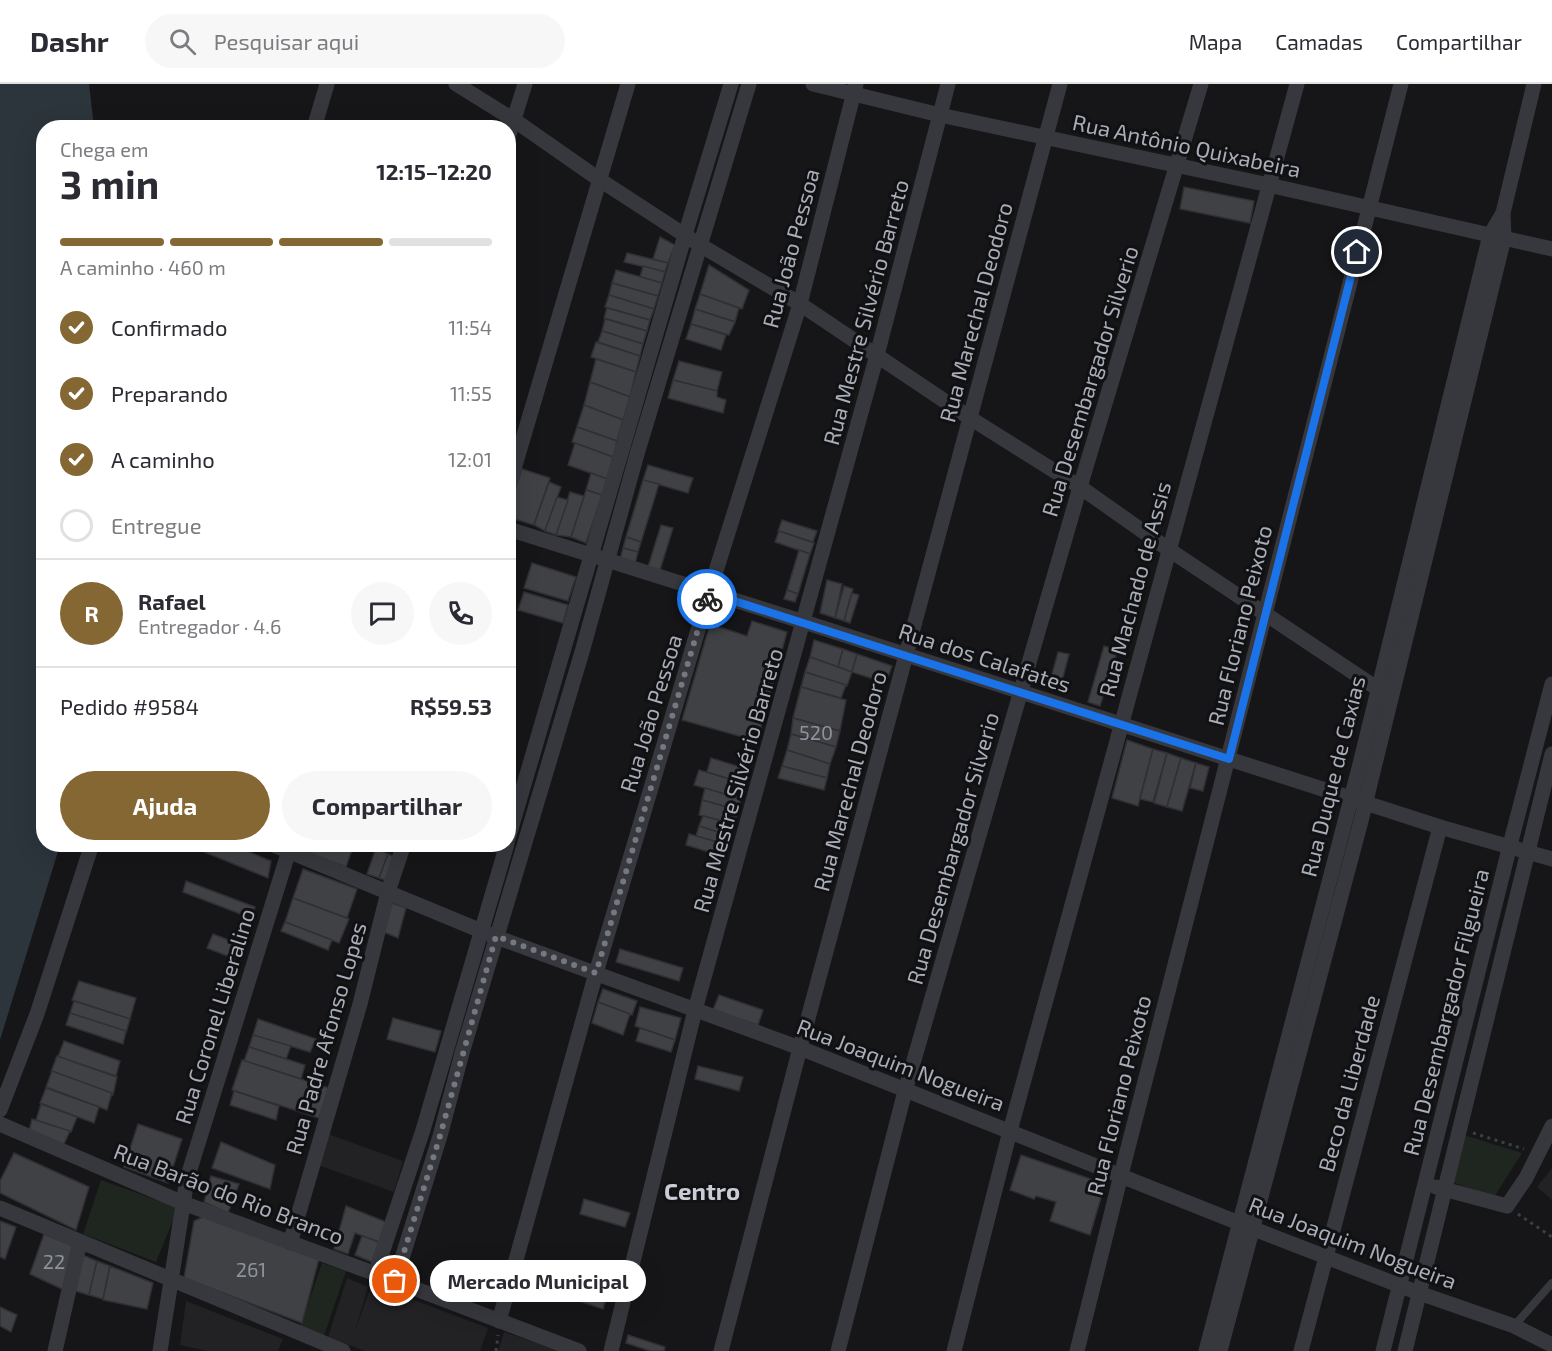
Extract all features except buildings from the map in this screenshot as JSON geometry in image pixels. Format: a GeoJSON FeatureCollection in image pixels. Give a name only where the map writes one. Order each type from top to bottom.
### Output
{"type":"FeatureCollection","features":[{"type":"Feature","properties":{"kind":"street"},"geometry":{"type":"LineString","coordinates":[[316,120],[327,84]]}},
{"type":"Feature","properties":{"kind":"street"},"geometry":{"type":"LineString","coordinates":[[456,84],[514,120],[525,84]]}},
{"type":"Feature","properties":{"kind":"street"},"geometry":{"type":"LineString","coordinates":[[516,462],[627,84]]}},
{"type":"Feature","properties":{"kind":"street"},"geometry":{"type":"LineString","coordinates":[[375,1274],[423,1130],[496,936],[559,729],[608,561],[650,356],[731,84]]}},
{"type":"Feature","properties":{"kind":"street"},"geometry":{"type":"LineString","coordinates":[[516,813],[592,555],[666,361],[749,84]]}},
{"type":"Feature","properties":{"kind":"street","name":"Rua Antônio Quixabeira"},"geometry":{"type":"LineString","coordinates":[[813,84],[855,89],[940,115],[1178,165],[1552,249]]}},
{"type":"Feature","properties":{"kind":"street","name":"Rua Mestre Silvério Barreto"},"geometry":{"type":"LineString","coordinates":[[611,1351],[695,1010],[877,355],[948,84]]}},
{"type":"Feature","properties":{"kind":"street","name":"Rua Marechal Deodoro"},"geometry":{"type":"LineString","coordinates":[[722,1351],[800,1048],[1060,84]]}},
{"type":"Feature","properties":{"kind":"street","name":"Rua Desembargador Silverio"},"geometry":{"type":"LineString","coordinates":[[838,1351],[905,1091],[1080,487],[1202,84]]}},
{"type":"Feature","properties":{"kind":"street","name":"Rua Machado de Assis"},"geometry":{"type":"LineString","coordinates":[[954,1351],[1010,1131],[1297,84]]}},
{"type":"Feature","properties":{"kind":"street","name":"Rua Floriano Peixoto"},"geometry":{"type":"LineString","coordinates":[[1077,1351],[1120,1175],[1401,84]]}},
{"type":"Feature","properties":{"kind":"street","name":"Rua Duque de Caxias"},"geometry":{"type":"LineString","coordinates":[[1358,801],[1378,689],[1497,237],[1534,84]]}},
{"type":"Feature","properties":{"kind":"street","name":"Rua João Pessoa"},"geometry":{"type":"LineString","coordinates":[[499,1321],[596,973],[709,593],[800,304],[855,89]]}},
{"type":"Feature","properties":{"kind":"street"},"geometry":{"type":"LineString","coordinates":[[516,121],[600,180],[700,245],[800,304],[970,418],[1080,487],[1168,549],[1392,698]]}},
{"type":"Feature","properties":{"kind":"street","name":"Rua Duque de Caxias"},"geometry":{"type":"LineString","coordinates":[[1206,1351],[1246,1226],[1358,801],[1392,698],[1497,237]]}},
{"type":"Feature","properties":{"kind":"street"},"geometry":{"type":"LineString","coordinates":[[650,356],[666,361]]}},
{"type":"Feature","properties":{"kind":"street","name":"Rua dos Calafates"},"geometry":{"type":"LineString","coordinates":[[516,532],[804,622],[1440,827],[1510,845],[1552,859]]}},
{"type":"Feature","properties":{"kind":"street","name":"Rua Desembargador Filgueira"},"geometry":{"type":"LineString","coordinates":[[1383,1351],[1552,684]]}},
{"type":"Feature","properties":{"kind":"street"},"geometry":{"type":"LineString","coordinates":[[544,723],[559,729]]}},
{"type":"Feature","properties":{"kind":"street","name":"Rua Desembargador Filgueira"},"geometry":{"type":"LineString","coordinates":[[1405,1351],[1552,754]]}},
{"type":"Feature","properties":{"kind":"street","name":"Beco da Liberdade"},"geometry":{"type":"LineString","coordinates":[[1301,1351],[1440,827]]}},
{"type":"Feature","properties":{"kind":"street"},"geometry":{"type":"LineString","coordinates":[[0,1110],[37,1014],[90,852]]}},
{"type":"Feature","properties":{"kind":"street","name":"Rua Coronel Liberalino"},"geometry":{"type":"LineString","coordinates":[[160,1351],[187,1179],[289,852]]}},
{"type":"Feature","properties":{"kind":"street","name":"Rua Joaquim Nogueira"},"geometry":{"type":"LineString","coordinates":[[299,852],[388,892],[496,936],[800,1048],[1246,1226],[1419,1293],[1514,1326],[1552,1345]]}},
{"type":"Feature","properties":{"kind":"street","name":"Rua Padre Afonso Lopes"},"geometry":{"type":"LineString","coordinates":[[290,1243],[360,1004],[388,892],[401,852]]}},
{"type":"Feature","properties":{"kind":"street"},"geometry":{"type":"LineString","coordinates":[[395,1281],[440,1136],[481,930],[505,852]]}},
{"type":"Feature","properties":{"kind":"street","name":"Rua Barão do Rio Branco"},"geometry":{"type":"LineString","coordinates":[[0,1124],[183,1203],[579,1351]]}},
{"type":"Feature","properties":{"kind":"street"},"geometry":{"type":"LineString","coordinates":[[1440,1124],[1459,1129]]}},
{"type":"Feature","properties":{"kind":"street"},"geometry":{"type":"LineString","coordinates":[[1424,1184],[1507,1206],[1526,1178],[1552,1126]]}},
{"type":"Feature","properties":{"kind":"street"},"geometry":{"type":"LineString","coordinates":[[423,1130],[440,1136]]}},
{"type":"Feature","properties":{"kind":"street"},"geometry":{"type":"LineString","coordinates":[[0,1208],[343,1351]]}},
{"type":"Feature","properties":{"kind":"street","name":"Rua Duque de Caxias"},"geometry":{"type":"LineString","coordinates":[[1220,1351],[1246,1226]]}},
{"type":"Feature","properties":{"kind":"street"},"geometry":{"type":"LineString","coordinates":[[55,1351],[80,1242]]}},
{"type":"Feature","properties":{"kind":"lane"},"geometry":{"type":"LineString","coordinates":[[1514,1326],[1552,1283]]}},
{"type":"Feature","properties":{"kind":"path"},"geometry":{"type":"LineString","coordinates":[[1459,1129],[1523,1148]]}},
{"type":"Feature","properties":{"kind":"path"},"geometry":{"type":"LineString","coordinates":[[1507,1206],[1552,1237]]}},
{"type":"Feature","properties":{"kind":"shaded area"},"geometry":{"type":"Polygon","coordinates":[[[0,84],[89,84],[93,120],[36,120],[36,852],[58,852],[0,1040],[0,84]]]}},
{"type":"Feature","properties":{"kind":"shaded area"},"geometry":{"type":"Polygon","coordinates":[[[328,1134],[403,1161],[394,1192],[318,1165],[328,1134]]]}},
{"type":"Feature","properties":{"kind":"shaded area"},"geometry":{"type":"Polygon","coordinates":[[[1464,1135],[1522,1153],[1494,1197],[1452,1182],[1464,1135]]]}},
{"type":"Feature","properties":{"kind":"shaded area"},"geometry":{"type":"Polygon","coordinates":[[[1552,1168],[1552,1200],[1537,1187],[1552,1168]]]}},
{"type":"Feature","properties":{"kind":"shaded area"},"geometry":{"type":"Polygon","coordinates":[[[101,1180],[178,1208],[156,1262],[83,1234],[101,1180]]]}},
{"type":"Feature","properties":{"kind":"shaded area"},"geometry":{"type":"Polygon","coordinates":[[[322,1263],[346,1271],[324,1336],[300,1327],[322,1263]]]}},
{"type":"Feature","properties":{"kind":"shaded area"},"geometry":{"type":"Polygon","coordinates":[[[347,1278],[368,1287],[355,1331],[372,1284],[488,1328],[480,1351],[365,1351],[328,1337],[347,1278]]]}},
{"type":"Feature","properties":{"kind":"shaded area"},"geometry":{"type":"Polygon","coordinates":[[[186,1301],[283,1339],[278,1351],[207,1351],[180,1345],[186,1301]]]}},
{"type":"Feature","properties":{"kind":"shaded area"},"geometry":{"type":"Polygon","coordinates":[[[504,1332],[561,1351],[498,1351],[504,1332]]]}},
{"type":"Feature","properties":{"kind":"way so far"},"geometry":{"type":"LineString","coordinates":[[395,1281],[440,1136],[496,936],[596,973],[707,599]]}},
{"type":"Feature","properties":{"kind":"place","name":"Mercado Municipal"},"geometry":{"type":"Point","coordinates":[395,1281]}},
{"type":"Feature","properties":{"kind":"district","name":"Centro"},"geometry":{"type":"Point","coordinates":[702,1190]}},
{"type":"Feature","properties":{"kind":"route"},"geometry":{"type":"LineString","coordinates":[[707,599],[709,593],[804,622],[1229,759],[1252,660],[1357,252]]}}]}
